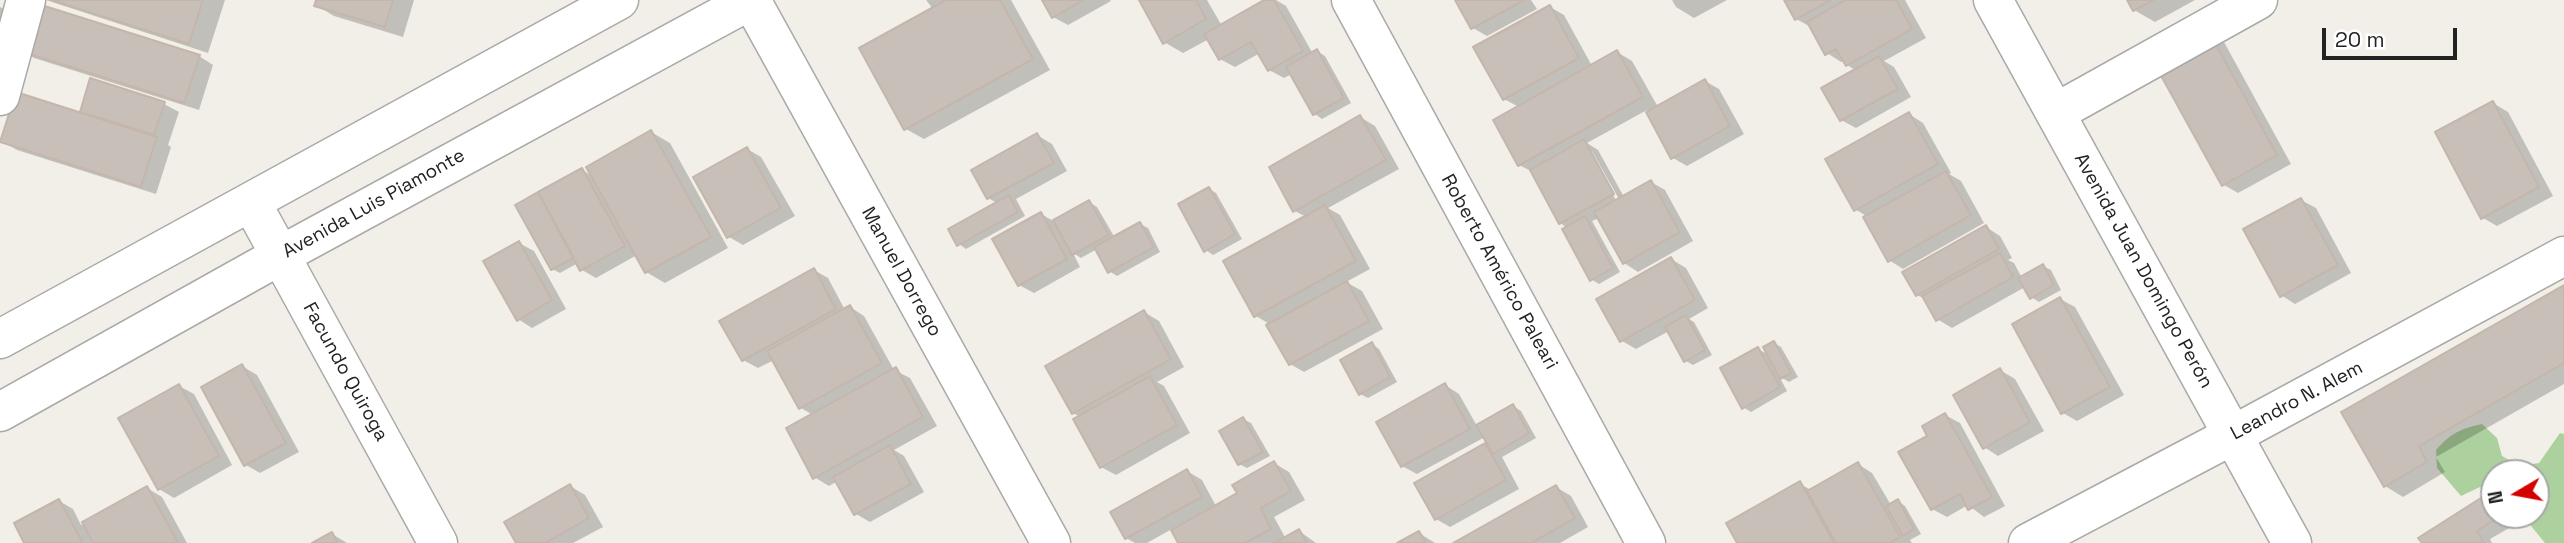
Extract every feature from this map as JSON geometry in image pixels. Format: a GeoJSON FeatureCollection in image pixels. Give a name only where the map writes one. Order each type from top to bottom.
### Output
{"type":"FeatureCollection","features":[{"type":"Feature","properties":{"kind":"street"},"geometry":{"type":"LineString","coordinates":[[0,96],[26,0]]}},
{"type":"Feature","properties":{"kind":"street"},"geometry":{"type":"LineString","coordinates":[[0,339],[619,0]]}},
{"type":"Feature","properties":{"kind":"street","name":"Avenida Luis Piamonte"},"geometry":{"type":"LineString","coordinates":[[0,412],[281,255],[751,0]]}},
{"type":"Feature","properties":{"kind":"street","name":"Manuel Dorrego"},"geometry":{"type":"LineString","coordinates":[[751,0],[1051,543]]}},
{"type":"Feature","properties":{"kind":"street","name":"Roberto Américo Paleari"},"geometry":{"type":"LineString","coordinates":[[1351,0],[1646,543]]}},
{"type":"Feature","properties":{"kind":"street","name":"Avenida Juan Domingo Perón"},"geometry":{"type":"LineString","coordinates":[[1993,0],[2292,543]]}},
{"type":"Feature","properties":{"kind":"street"},"geometry":{"type":"LineString","coordinates":[[2055,113],[2258,0]]}},
{"type":"Feature","properties":{"kind":"street","name":"Facundo Quiroga"},"geometry":{"type":"LineString","coordinates":[[251,202],[438,543]]}},
{"type":"Feature","properties":{"kind":"street","name":"Leandro N. Alem"},"geometry":{"type":"LineString","coordinates":[[2028,543],[2564,256]]}},
{"type":"Feature","properties":{"kind":"green space"},"geometry":{"type":"Polygon","coordinates":[[[2482,424],[2497,438],[2502,456],[2507,459],[2480,459],[2480,487],[2461,496],[2437,468],[2436,450],[2456,432],[2482,424]]]}},
{"type":"Feature","properties":{"kind":"green space"},"geometry":{"type":"Polygon","coordinates":[[[2560,433],[2564,434],[2564,543],[2545,543],[2534,529],[2550,529],[2550,459],[2542,459],[2560,433]]]}},
{"type":"Feature","properties":{"kind":"building"},"geometry":{"type":"Polygon","coordinates":[[[51,0],[203,0],[189,44],[51,0]]]}},
{"type":"Feature","properties":{"kind":"building"},"geometry":{"type":"Polygon","coordinates":[[[316,0],[393,0],[385,27],[314,6],[316,0]]]}},
{"type":"Feature","properties":{"kind":"building"},"geometry":{"type":"Polygon","coordinates":[[[946,0],[1000,0],[1033,59],[904,130],[859,48],[946,0]]]}},
{"type":"Feature","properties":{"kind":"building"},"geometry":{"type":"Polygon","coordinates":[[[1042,0],[1084,0],[1052,18],[1042,0]]]}},
{"type":"Feature","properties":{"kind":"building"},"geometry":{"type":"Polygon","coordinates":[[[1139,0],[1196,0],[1206,19],[1163,44],[1139,0]]]}},
{"type":"Feature","properties":{"kind":"building"},"geometry":{"type":"Polygon","coordinates":[[[1264,0],[1274,0],[1303,51],[1268,71],[1251,42],[1219,60],[1204,34],[1264,0]]]}},
{"type":"Feature","properties":{"kind":"building"},"geometry":{"type":"Polygon","coordinates":[[[1455,0],[1523,0],[1523,1],[1471,29],[1455,0]]]}},
{"type":"Feature","properties":{"kind":"building"},"geometry":{"type":"Polygon","coordinates":[[[1784,0],[1831,0],[1795,20],[1784,0]]]}},
{"type":"Feature","properties":{"kind":"building"},"geometry":{"type":"Polygon","coordinates":[[[1845,0],[1896,0],[1912,29],[1846,66],[1836,49],[1825,55],[1807,22],[1845,0]]]}},
{"type":"Feature","properties":{"kind":"building"},"geometry":{"type":"Polygon","coordinates":[[[2127,0],[2154,0],[2133,11],[2127,0]]]}},
{"type":"Feature","properties":{"kind":"building"},"geometry":{"type":"Polygon","coordinates":[[[32,2],[200,55],[184,103],[17,50],[32,2]]]}},
{"type":"Feature","properties":{"kind":"building"},"geometry":{"type":"Polygon","coordinates":[[[1550,5],[1579,58],[1503,100],[1473,47],[1550,5]]]}},
{"type":"Feature","properties":{"kind":"building"},"geometry":{"type":"Polygon","coordinates":[[[2209,32],[2277,155],[2222,186],[2154,63],[2209,32]]]}},
{"type":"Feature","properties":{"kind":"building"},"geometry":{"type":"Polygon","coordinates":[[[1317,49],[1344,98],[1313,115],[1286,67],[1317,49]]]}},
{"type":"Feature","properties":{"kind":"building"},"geometry":{"type":"Polygon","coordinates":[[[1617,50],[1643,97],[1518,166],[1493,120],[1617,50]]]}},
{"type":"Feature","properties":{"kind":"building"},"geometry":{"type":"Polygon","coordinates":[[[1879,56],[1898,89],[1840,121],[1821,88],[1879,56]]]}},
{"type":"Feature","properties":{"kind":"building"},"geometry":{"type":"Polygon","coordinates":[[[90,78],[165,102],[154,135],[80,112],[90,78]]]}},
{"type":"Feature","properties":{"kind":"building"},"geometry":{"type":"Polygon","coordinates":[[[1705,79],[1730,126],[1671,159],[1646,112],[1705,79]]]}},
{"type":"Feature","properties":{"kind":"building"},"geometry":{"type":"Polygon","coordinates":[[[16,92],[157,137],[141,187],[0,142],[16,92]]]}},
{"type":"Feature","properties":{"kind":"building"},"geometry":{"type":"Polygon","coordinates":[[[2493,101],[2539,187],[2481,219],[2435,132],[2493,101]]]}},
{"type":"Feature","properties":{"kind":"building"},"geometry":{"type":"Polygon","coordinates":[[[1909,112],[1938,164],[1854,211],[1825,159],[1909,112]]]}},
{"type":"Feature","properties":{"kind":"building"},"geometry":{"type":"Polygon","coordinates":[[[1360,115],[1386,160],[1293,212],[1269,167],[1360,115]]]}},
{"type":"Feature","properties":{"kind":"building"},"geometry":{"type":"Polygon","coordinates":[[[651,130],[711,237],[645,273],[586,167],[651,130]]]}},
{"type":"Feature","properties":{"kind":"building"},"geometry":{"type":"Polygon","coordinates":[[[1037,133],[1054,163],[987,199],[971,170],[1037,133]]]}},
{"type":"Feature","properties":{"kind":"building"},"geometry":{"type":"Polygon","coordinates":[[[1584,139],[1614,194],[1559,224],[1530,170],[1584,139]]]}},
{"type":"Feature","properties":{"kind":"building"},"geometry":{"type":"Polygon","coordinates":[[[747,147],[781,208],[727,238],[693,177],[747,147]]]}},
{"type":"Feature","properties":{"kind":"building"},"geometry":{"type":"Polygon","coordinates":[[[582,168],[625,246],[580,271],[538,192],[582,168]]]}},
{"type":"Feature","properties":{"kind":"building"},"geometry":{"type":"Polygon","coordinates":[[[1946,171],[1971,215],[1888,262],[1863,217],[1946,171]]]}},
{"type":"Feature","properties":{"kind":"building"},"geometry":{"type":"Polygon","coordinates":[[[1651,180],[1680,232],[1623,264],[1594,212],[1651,180]]]}},
{"type":"Feature","properties":{"kind":"building"},"geometry":{"type":"Polygon","coordinates":[[[1209,187],[1235,234],[1204,252],[1178,204],[1209,187]]]}},
{"type":"Feature","properties":{"kind":"building"},"geometry":{"type":"Polygon","coordinates":[[[538,192],[574,258],[551,270],[515,205],[538,192]]]}},
{"type":"Feature","properties":{"kind":"building"},"geometry":{"type":"Polygon","coordinates":[[[1009,195],[1018,212],[957,246],[948,229],[1009,195]]]}},
{"type":"Feature","properties":{"kind":"building"},"geometry":{"type":"Polygon","coordinates":[[[2301,198],[2338,265],[2280,297],[2243,229],[2301,198]]]}},
{"type":"Feature","properties":{"kind":"building"},"geometry":{"type":"Polygon","coordinates":[[[1089,200],[1109,235],[1072,255],[1053,220],[1089,200]]]}},
{"type":"Feature","properties":{"kind":"building"},"geometry":{"type":"Polygon","coordinates":[[[1325,205],[1356,261],[1254,317],[1223,261],[1325,205]]]}},
{"type":"Feature","properties":{"kind":"building"},"geometry":{"type":"Polygon","coordinates":[[[1041,212],[1067,259],[1018,286],[992,239],[1041,212]]]}},
{"type":"Feature","properties":{"kind":"building"},"geometry":{"type":"Polygon","coordinates":[[[1585,216],[1613,268],[1590,281],[1562,229],[1585,216]]]}},
{"type":"Feature","properties":{"kind":"building"},"geometry":{"type":"Polygon","coordinates":[[[1140,222],[1154,247],[1108,273],[1094,247],[1140,222]]]}},
{"type":"Feature","properties":{"kind":"building"},"geometry":{"type":"Polygon","coordinates":[[[1986,225],[1999,249],[1916,296],[1902,272],[1986,225]]]}},
{"type":"Feature","properties":{"kind":"building"},"geometry":{"type":"Polygon","coordinates":[[[519,241],[552,300],[517,321],[483,261],[519,241]]]}},
{"type":"Feature","properties":{"kind":"building"},"geometry":{"type":"Polygon","coordinates":[[[2000,253],[2013,277],[1936,321],[1922,296],[2000,253]]]}},
{"type":"Feature","properties":{"kind":"building"},"geometry":{"type":"Polygon","coordinates":[[[1671,257],[1695,300],[1620,342],[1596,299],[1671,257]]]}},
{"type":"Feature","properties":{"kind":"building"},"geometry":{"type":"Polygon","coordinates":[[[2043,264],[2054,285],[2030,299],[2018,278],[2043,264]]]}},
{"type":"Feature","properties":{"kind":"building"},"geometry":{"type":"Polygon","coordinates":[[[814,268],[836,309],[742,361],[719,321],[814,268]]]}},
{"type":"Feature","properties":{"kind":"building"},"geometry":{"type":"Polygon","coordinates":[[[1347,281],[1369,321],[1289,365],[1266,325],[1347,281]]]}},
{"type":"Feature","properties":{"kind":"building"},"geometry":{"type":"Polygon","coordinates":[[[2564,285],[2564,363],[2419,446],[2427,462],[2384,487],[2341,412],[2564,285]]]}},
{"type":"Feature","properties":{"kind":"building"},"geometry":{"type":"Polygon","coordinates":[[[2060,297],[2110,387],[2061,414],[2012,324],[2060,297]]]}},
{"type":"Feature","properties":{"kind":"building"},"geometry":{"type":"Polygon","coordinates":[[[850,305],[882,363],[799,409],[767,351],[850,305]]]}},
{"type":"Feature","properties":{"kind":"building"},"geometry":{"type":"Polygon","coordinates":[[[1144,310],[1171,359],[1072,414],[1045,366],[1144,310]]]}},
{"type":"Feature","properties":{"kind":"building"},"geometry":{"type":"Polygon","coordinates":[[[1686,315],[1705,350],[1684,362],[1665,327],[1686,315]]]}},
{"type":"Feature","properties":{"kind":"building"},"geometry":{"type":"Polygon","coordinates":[[[1774,341],[1791,373],[1780,379],[1763,347],[1774,341]]]}},
{"type":"Feature","properties":{"kind":"building"},"geometry":{"type":"Polygon","coordinates":[[[1372,342],[1390,377],[1359,395],[1340,360],[1372,342]]]}},
{"type":"Feature","properties":{"kind":"building"},"geometry":{"type":"Polygon","coordinates":[[[1758,347],[1780,387],[1742,409],[1720,368],[1758,347]]]}},
{"type":"Feature","properties":{"kind":"building"},"geometry":{"type":"Polygon","coordinates":[[[242,364],[286,443],[244,466],[201,387],[242,364]]]}},
{"type":"Feature","properties":{"kind":"building"},"geometry":{"type":"Polygon","coordinates":[[[896,367],[923,417],[813,479],[786,428],[896,367]]]}},
{"type":"Feature","properties":{"kind":"building"},"geometry":{"type":"Polygon","coordinates":[[[2000,368],[2030,422],[1983,449],[1953,395],[2000,368]]]}},
{"type":"Feature","properties":{"kind":"building"},"geometry":{"type":"Polygon","coordinates":[[[1150,376],[1177,425],[1100,468],[1073,419],[1150,376]]]}},
{"type":"Feature","properties":{"kind":"building"},"geometry":{"type":"Polygon","coordinates":[[[1445,383],[1470,429],[1401,467],[1376,422],[1445,383]]]}},
{"type":"Feature","properties":{"kind":"building"},"geometry":{"type":"Polygon","coordinates":[[[179,384],[219,456],[158,490],[118,418],[179,384]]]}},
{"type":"Feature","properties":{"kind":"building"},"geometry":{"type":"Polygon","coordinates":[[[1513,404],[1529,433],[1493,454],[1476,425],[1513,404]]]}},
{"type":"Feature","properties":{"kind":"building"},"geometry":{"type":"Polygon","coordinates":[[[1945,413],[1992,497],[1968,510],[1960,494],[1931,510],[1898,452],[1927,436],[1922,426],[1945,413]]]}},
{"type":"Feature","properties":{"kind":"building"},"geometry":{"type":"Polygon","coordinates":[[[1243,417],[1263,452],[1238,465],[1219,431],[1243,417]]]}},
{"type":"Feature","properties":{"kind":"building"},"geometry":{"type":"Polygon","coordinates":[[[1485,443],[1506,480],[1435,520],[1414,483],[1485,443]]]}},
{"type":"Feature","properties":{"kind":"building"},"geometry":{"type":"Polygon","coordinates":[[[890,445],[911,484],[854,515],[833,477],[890,445]]]}},
{"type":"Feature","properties":{"kind":"building"},"geometry":{"type":"Polygon","coordinates":[[[1274,461],[1291,491],[1261,508],[1271,529],[1245,543],[1178,543],[1171,530],[1237,493],[1232,485],[1274,461]]]}},
{"type":"Feature","properties":{"kind":"building"},"geometry":{"type":"Polygon","coordinates":[[[1858,462],[1900,537],[1890,543],[1836,543],[1807,491],[1858,462]]]}},
{"type":"Feature","properties":{"kind":"building"},"geometry":{"type":"Polygon","coordinates":[[[1187,469],[1202,497],[1125,539],[1110,512],[1187,469]]]}},
{"type":"Feature","properties":{"kind":"building"},"geometry":{"type":"Polygon","coordinates":[[[1800,481],[1834,543],[1737,543],[1726,523],[1800,481]]]}},
{"type":"Feature","properties":{"kind":"building"},"geometry":{"type":"Polygon","coordinates":[[[570,484],[589,518],[545,543],[516,543],[504,522],[570,484]]]}},
{"type":"Feature","properties":{"kind":"building"},"geometry":{"type":"Polygon","coordinates":[[[1556,485],[1575,518],[1531,543],[1453,543],[1556,485]]]}},
{"type":"Feature","properties":{"kind":"building"},"geometry":{"type":"Polygon","coordinates":[[[147,486],[178,543],[93,543],[82,522],[147,486]]]}},
{"type":"Feature","properties":{"kind":"building"},"geometry":{"type":"Polygon","coordinates":[[[59,499],[83,543],[24,543],[14,523],[59,499]]]}},
{"type":"Feature","properties":{"kind":"building"},"geometry":{"type":"Polygon","coordinates":[[[1898,499],[1914,529],[1903,536],[1886,506],[1898,499]]]}},
{"type":"Feature","properties":{"kind":"building"},"geometry":{"type":"Polygon","coordinates":[[[2480,499],[2480,529],[2477,531],[2484,543],[2422,543],[2418,538],[2480,499]]]}},
{"type":"Feature","properties":{"kind":"building"},"geometry":{"type":"Polygon","coordinates":[[[1299,529],[1307,543],[1274,543],[1299,529]]]}},
{"type":"Feature","properties":{"kind":"building"},"geometry":{"type":"Polygon","coordinates":[[[1419,531],[1426,543],[1397,543],[1419,531]]]}},
{"type":"Feature","properties":{"kind":"building"},"geometry":{"type":"Polygon","coordinates":[[[332,532],[338,543],[312,543],[332,532]]]}}]}
